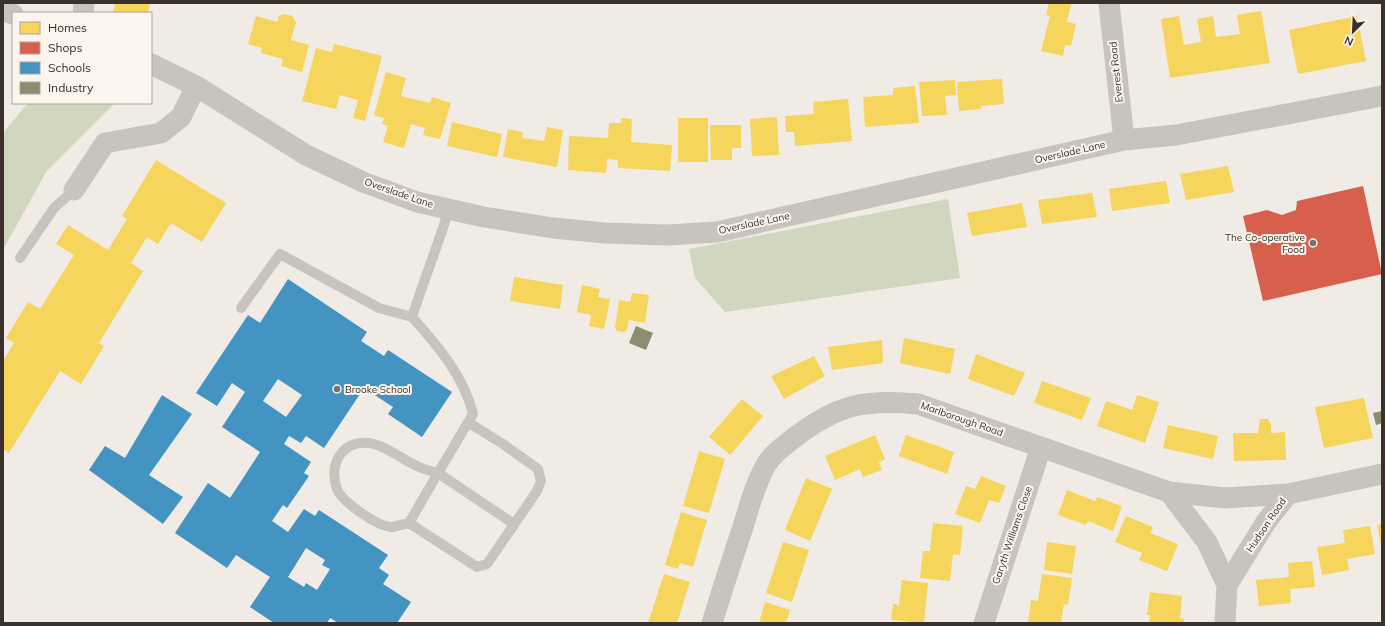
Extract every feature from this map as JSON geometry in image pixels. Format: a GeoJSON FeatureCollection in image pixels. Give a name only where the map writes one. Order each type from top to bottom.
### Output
{"type":"FeatureCollection","features":[{"type":"Feature","properties":{"kind":"street","name":"Everest Road"},"geometry":{"type":"LineString","coordinates":[[1109,3],[1124,140]]}},
{"type":"Feature","properties":{"kind":"street","name":"Overslade Lane"},"geometry":{"type":"LineString","coordinates":[[152,64],[196,86],[306,155],[363,182],[417,202],[553,228],[605,233],[668,235],[716,232],[1124,140],[1176,135],[1382,96]]}},
{"type":"Feature","properties":{"kind":"street"},"geometry":{"type":"LineString","coordinates":[[74,190],[105,143],[161,133],[181,116],[196,86]]}},
{"type":"Feature","properties":{"kind":"street","name":"Marlborough Road"},"geometry":{"type":"LineString","coordinates":[[712,623],[754,492],[766,464],[779,449],[812,424],[833,412],[865,403],[887,401],[918,404],[1169,492],[1225,498],[1288,494]]}},
{"type":"Feature","properties":{"kind":"street","name":"Garyth Williams Close"},"geometry":{"type":"LineString","coordinates":[[984,623],[1042,447]]}},
{"type":"Feature","properties":{"kind":"street","name":"Hudson Road"},"geometry":{"type":"LineString","coordinates":[[1225,623],[1227,585],[1266,522],[1288,494],[1382,474]]}},
{"type":"Feature","properties":{"kind":"street"},"geometry":{"type":"LineString","coordinates":[[1169,492],[1207,542],[1227,585]]}},
{"type":"Feature","properties":{"kind":"lane"},"geometry":{"type":"LineString","coordinates":[[20,258],[54,208],[74,190]]}},
{"type":"Feature","properties":{"kind":"lane"},"geometry":{"type":"LineString","coordinates":[[412,317],[435,255],[449,209]]}},
{"type":"Feature","properties":{"kind":"lane"},"geometry":{"type":"LineString","coordinates":[[241,308],[280,254],[379,308],[412,317],[442,351],[470,400],[473,414],[409,523]]}},
{"type":"Feature","properties":{"kind":"lane"},"geometry":{"type":"LineString","coordinates":[[469,423],[503,444],[540,472],[541,481],[537,490],[487,564],[477,567],[409,523],[391,527],[379,523],[348,502],[337,490],[334,474],[336,462],[346,447],[355,444],[374,444],[414,465],[438,473],[514,524]]}},
{"type":"Feature","properties":{"kind":"green space"},"geometry":{"type":"Polygon","coordinates":[[[27,104],[114,104],[46,172],[3,250],[3,133],[27,104]]]}},
{"type":"Feature","properties":{"kind":"green space"},"geometry":{"type":"Polygon","coordinates":[[[948,199],[960,278],[725,312],[695,278],[689,249],[948,199]]]}},
{"type":"Feature","properties":{"kind":"building: Homes"},"geometry":{"type":"Polygon","coordinates":[[[115,3],[150,3],[148,12],[113,12],[115,3]]]}},
{"type":"Feature","properties":{"kind":"building: Homes"},"geometry":{"type":"Polygon","coordinates":[[[1049,3],[1071,4],[1067,22],[1076,24],[1071,46],[1065,45],[1063,56],[1041,51],[1050,16],[1046,15],[1049,3]]]}},
{"type":"Feature","properties":{"kind":"building: Homes"},"geometry":{"type":"Polygon","coordinates":[[[1261,11],[1270,63],[1170,78],[1161,19],[1179,16],[1184,45],[1201,42],[1197,19],[1213,16],[1216,37],[1240,34],[1237,15],[1261,11]]]}},
{"type":"Feature","properties":{"kind":"building: Homes"},"geometry":{"type":"Polygon","coordinates":[[[284,14],[292,16],[296,22],[291,40],[309,45],[302,72],[281,66],[283,59],[261,53],[262,48],[248,44],[256,16],[277,22],[279,16],[284,14]]]}},
{"type":"Feature","properties":{"kind":"building: Homes"},"geometry":{"type":"Polygon","coordinates":[[[1357,16],[1366,61],[1298,74],[1289,30],[1357,16]]]}},
{"type":"Feature","properties":{"kind":"building: Homes"},"geometry":{"type":"Polygon","coordinates":[[[334,44],[382,56],[365,121],[353,118],[358,100],[340,95],[336,109],[302,101],[316,48],[332,52],[334,44]]]}},
{"type":"Feature","properties":{"kind":"building: Homes"},"geometry":{"type":"Polygon","coordinates":[[[386,72],[406,78],[401,96],[430,103],[432,97],[451,103],[440,139],[423,135],[425,128],[411,124],[404,148],[383,142],[388,126],[382,124],[384,118],[374,115],[386,72]]]}},
{"type":"Feature","properties":{"kind":"building: Homes"},"geometry":{"type":"Polygon","coordinates":[[[1002,79],[1004,104],[981,106],[981,109],[959,111],[957,82],[1002,79]]]}},
{"type":"Feature","properties":{"kind":"building: Homes"},"geometry":{"type":"Polygon","coordinates":[[[955,80],[956,95],[945,96],[947,115],[922,116],[919,82],[955,80]]]}},
{"type":"Feature","properties":{"kind":"building: Homes"},"geometry":{"type":"Polygon","coordinates":[[[915,86],[919,123],[865,127],[863,97],[893,95],[893,88],[915,86]]]}},
{"type":"Feature","properties":{"kind":"building: Homes"},"geometry":{"type":"Polygon","coordinates":[[[848,99],[852,141],[795,146],[794,132],[786,132],[785,116],[814,114],[813,102],[848,99]]]}},
{"type":"Feature","properties":{"kind":"building: Homes"},"geometry":{"type":"Polygon","coordinates":[[[777,117],[779,155],[752,156],[750,119],[777,117]]]}},
{"type":"Feature","properties":{"kind":"building: Homes"},"geometry":{"type":"Polygon","coordinates":[[[621,118],[632,119],[631,142],[672,145],[670,171],[618,168],[618,160],[607,159],[606,173],[568,170],[569,136],[608,138],[609,123],[621,123],[621,118]]]}},
{"type":"Feature","properties":{"kind":"building: Homes"},"geometry":{"type":"Polygon","coordinates":[[[678,118],[708,118],[708,162],[678,162],[678,118]]]}},
{"type":"Feature","properties":{"kind":"building: Homes"},"geometry":{"type":"Polygon","coordinates":[[[452,122],[502,134],[497,157],[447,146],[452,122]]]}},
{"type":"Feature","properties":{"kind":"building: Homes"},"geometry":{"type":"Polygon","coordinates":[[[710,125],[741,125],[741,148],[732,148],[732,160],[711,160],[710,125]]]}},
{"type":"Feature","properties":{"kind":"building: Homes"},"geometry":{"type":"Polygon","coordinates":[[[547,127],[563,130],[557,167],[503,157],[508,129],[523,132],[522,138],[544,141],[547,127]]]}},
{"type":"Feature","properties":{"kind":"building: Homes"},"geometry":{"type":"Polygon","coordinates":[[[156,160],[226,203],[202,242],[171,223],[158,244],[147,237],[131,263],[143,271],[99,343],[104,346],[81,384],[60,371],[9,453],[3,449],[3,361],[14,343],[6,338],[28,302],[40,309],[74,255],[56,244],[68,225],[108,250],[127,219],[122,216],[156,160]]]}},
{"type":"Feature","properties":{"kind":"building: Homes"},"geometry":{"type":"Polygon","coordinates":[[[1228,166],[1234,192],[1186,200],[1180,174],[1228,166]]]}},
{"type":"Feature","properties":{"kind":"building: Homes"},"geometry":{"type":"Polygon","coordinates":[[[1166,181],[1170,203],[1112,211],[1109,189],[1166,181]]]}},
{"type":"Feature","properties":{"kind":"building: Homes"},"geometry":{"type":"Polygon","coordinates":[[[1092,193],[1097,217],[1042,224],[1038,200],[1092,193]]]}},
{"type":"Feature","properties":{"kind":"building: Homes"},"geometry":{"type":"Polygon","coordinates":[[[1022,203],[1027,227],[972,236],[967,213],[1022,203]]]}},
{"type":"Feature","properties":{"kind":"building: Homes"},"geometry":{"type":"Polygon","coordinates":[[[514,277],[563,285],[560,309],[510,301],[514,277]]]}},
{"type":"Feature","properties":{"kind":"building: Homes"},"geometry":{"type":"Polygon","coordinates":[[[582,285],[600,289],[598,297],[610,299],[604,329],[589,326],[591,315],[577,312],[582,285]]]}},
{"type":"Feature","properties":{"kind":"building: Homes"},"geometry":{"type":"Polygon","coordinates":[[[632,293],[649,295],[645,323],[629,320],[627,330],[624,332],[617,331],[615,328],[619,300],[630,302],[632,293]]]}},
{"type":"Feature","properties":{"kind":"building: Homes"},"geometry":{"type":"Polygon","coordinates":[[[904,338],[955,349],[950,374],[900,363],[904,338]]]}},
{"type":"Feature","properties":{"kind":"building: Homes"},"geometry":{"type":"Polygon","coordinates":[[[882,340],[883,363],[832,370],[828,347],[882,340]]]}},
{"type":"Feature","properties":{"kind":"building: Homes"},"geometry":{"type":"Polygon","coordinates":[[[976,354],[1025,373],[1014,396],[968,379],[976,354]]]}},
{"type":"Feature","properties":{"kind":"building: Homes"},"geometry":{"type":"Polygon","coordinates":[[[814,356],[825,376],[784,399],[771,376],[814,356]]]}},
{"type":"Feature","properties":{"kind":"building: Homes"},"geometry":{"type":"Polygon","coordinates":[[[1042,381],[1091,398],[1082,420],[1034,403],[1042,381]]]}},
{"type":"Feature","properties":{"kind":"building: Homes"},"geometry":{"type":"Polygon","coordinates":[[[1137,395],[1159,402],[1145,443],[1097,426],[1106,401],[1132,410],[1137,395]]]}},
{"type":"Feature","properties":{"kind":"building: Homes"},"geometry":{"type":"Polygon","coordinates":[[[1364,398],[1373,438],[1324,448],[1315,407],[1364,398]]]}},
{"type":"Feature","properties":{"kind":"building: Homes"},"geometry":{"type":"Polygon","coordinates":[[[742,399],[763,416],[730,455],[709,437],[742,399]]]}},
{"type":"Feature","properties":{"kind":"building: Homes"},"geometry":{"type":"Polygon","coordinates":[[[1260,419],[1268,419],[1271,425],[1271,433],[1285,432],[1286,460],[1234,461],[1233,433],[1258,433],[1260,419]]]}},
{"type":"Feature","properties":{"kind":"building: Homes"},"geometry":{"type":"Polygon","coordinates":[[[1168,425],[1218,436],[1213,459],[1163,448],[1168,425]]]}},
{"type":"Feature","properties":{"kind":"building: Homes"},"geometry":{"type":"Polygon","coordinates":[[[875,435],[885,459],[879,462],[882,470],[863,477],[860,469],[835,480],[825,456],[875,435]]]}},
{"type":"Feature","properties":{"kind":"building: Homes"},"geometry":{"type":"Polygon","coordinates":[[[906,435],[954,452],[947,474],[899,456],[906,435]]]}},
{"type":"Feature","properties":{"kind":"building: Homes"},"geometry":{"type":"Polygon","coordinates":[[[699,451],[725,459],[709,513],[683,506],[699,451]]]}},
{"type":"Feature","properties":{"kind":"building: Homes"},"geometry":{"type":"Polygon","coordinates":[[[981,476],[1006,486],[999,503],[989,500],[980,523],[955,514],[966,486],[975,489],[981,476]]]}},
{"type":"Feature","properties":{"kind":"building: Homes"},"geometry":{"type":"Polygon","coordinates":[[[806,478],[832,489],[810,541],[785,530],[806,478]]]}},
{"type":"Feature","properties":{"kind":"building: Homes"},"geometry":{"type":"Polygon","coordinates":[[[1067,490],[1095,501],[1097,497],[1122,506],[1113,531],[1088,521],[1086,525],[1058,515],[1067,490]]]}},
{"type":"Feature","properties":{"kind":"building: Homes"},"geometry":{"type":"Polygon","coordinates":[[[681,512],[707,520],[693,567],[680,563],[678,569],[665,565],[681,512]]]}},
{"type":"Feature","properties":{"kind":"building: Homes"},"geometry":{"type":"Polygon","coordinates":[[[1126,516],[1153,527],[1150,533],[1178,544],[1167,571],[1139,560],[1142,553],[1115,542],[1126,516]]]}},
{"type":"Feature","properties":{"kind":"building: Homes"},"geometry":{"type":"Polygon","coordinates":[[[933,523],[963,526],[960,555],[953,554],[950,581],[920,578],[923,551],[930,551],[933,523]]]}},
{"type":"Feature","properties":{"kind":"building: Homes"},"geometry":{"type":"Polygon","coordinates":[[[1382,524],[1382,544],[1381,544],[1377,525],[1382,524]]]}},
{"type":"Feature","properties":{"kind":"building: Homes"},"geometry":{"type":"Polygon","coordinates":[[[1370,526],[1375,554],[1347,559],[1349,570],[1322,575],[1317,547],[1345,543],[1343,530],[1370,526]]]}},
{"type":"Feature","properties":{"kind":"building: Homes"},"geometry":{"type":"Polygon","coordinates":[[[783,542],[809,550],[792,602],[766,593],[783,542]]]}},
{"type":"Feature","properties":{"kind":"building: Homes"},"geometry":{"type":"Polygon","coordinates":[[[1047,542],[1076,546],[1072,574],[1044,570],[1047,542]]]}},
{"type":"Feature","properties":{"kind":"building: Homes"},"geometry":{"type":"Polygon","coordinates":[[[1312,561],[1315,587],[1290,589],[1291,603],[1259,606],[1256,580],[1289,577],[1288,563],[1312,561]]]}},
{"type":"Feature","properties":{"kind":"building: Homes"},"geometry":{"type":"Polygon","coordinates":[[[664,574],[690,582],[677,623],[648,623],[664,574]]]}},
{"type":"Feature","properties":{"kind":"building: Homes"},"geometry":{"type":"Polygon","coordinates":[[[1042,574],[1072,578],[1068,605],[1064,604],[1061,623],[1028,623],[1031,600],[1038,601],[1042,574]]]}},
{"type":"Feature","properties":{"kind":"building: Homes"},"geometry":{"type":"Polygon","coordinates":[[[902,580],[928,583],[924,623],[891,620],[893,604],[899,605],[902,580]]]}},
{"type":"Feature","properties":{"kind":"building: Homes"},"geometry":{"type":"Polygon","coordinates":[[[1150,592],[1182,596],[1180,618],[1184,619],[1184,623],[1149,623],[1150,615],[1147,615],[1150,592]]]}},
{"type":"Feature","properties":{"kind":"building: Homes"},"geometry":{"type":"Polygon","coordinates":[[[765,602],[790,610],[786,623],[759,623],[765,602]]]}},
{"type":"Feature","properties":{"kind":"building: Shops","name":"The Co-operative Food"},"geometry":{"type":"Polygon","coordinates":[[[1363,186],[1382,274],[1263,301],[1243,216],[1267,210],[1282,215],[1296,210],[1297,201],[1363,186]]]}},
{"type":"Feature","properties":{"kind":"building: Schools"},"geometry":{"type":"Polygon","coordinates":[[[288,279],[367,332],[361,341],[384,356],[388,350],[452,392],[422,437],[388,414],[393,407],[364,388],[324,448],[306,436],[301,443],[289,436],[284,444],[311,462],[304,473],[309,476],[287,508],[283,505],[272,521],[288,532],[304,509],[315,516],[319,510],[388,555],[379,568],[389,575],[383,584],[411,602],[397,623],[338,623],[330,618],[327,623],[274,623],[250,607],[270,577],[236,555],[227,568],[175,533],[208,483],[230,498],[260,452],[222,427],[245,392],[232,383],[217,406],[196,393],[248,315],[260,323],[288,279]],[[278,379],[263,401],[286,417],[302,395],[278,379]],[[306,548],[288,577],[304,587],[306,583],[317,590],[330,569],[322,565],[325,560],[306,548]]]}},
{"type":"Feature","properties":{"kind":"building: Schools"},"geometry":{"type":"Polygon","coordinates":[[[162,395],[192,414],[149,475],[183,497],[163,524],[89,470],[105,446],[125,458],[162,395]]]}},
{"type":"Feature","properties":{"kind":"building: Industry"},"geometry":{"type":"Polygon","coordinates":[[[636,326],[653,333],[646,350],[629,343],[636,326]]]}},
{"type":"Feature","properties":{"kind":"building: Industry"},"geometry":{"type":"Polygon","coordinates":[[[1382,411],[1382,423],[1376,425],[1373,413],[1382,411]]]}},
{"type":"Feature","properties":{"kind":"place","name":"The Co-operative Food"},"geometry":{"type":"Point","coordinates":[1313,243]}},
{"type":"Feature","properties":{"kind":"place","name":"Brooke School"},"geometry":{"type":"Point","coordinates":[337,389]}}]}
